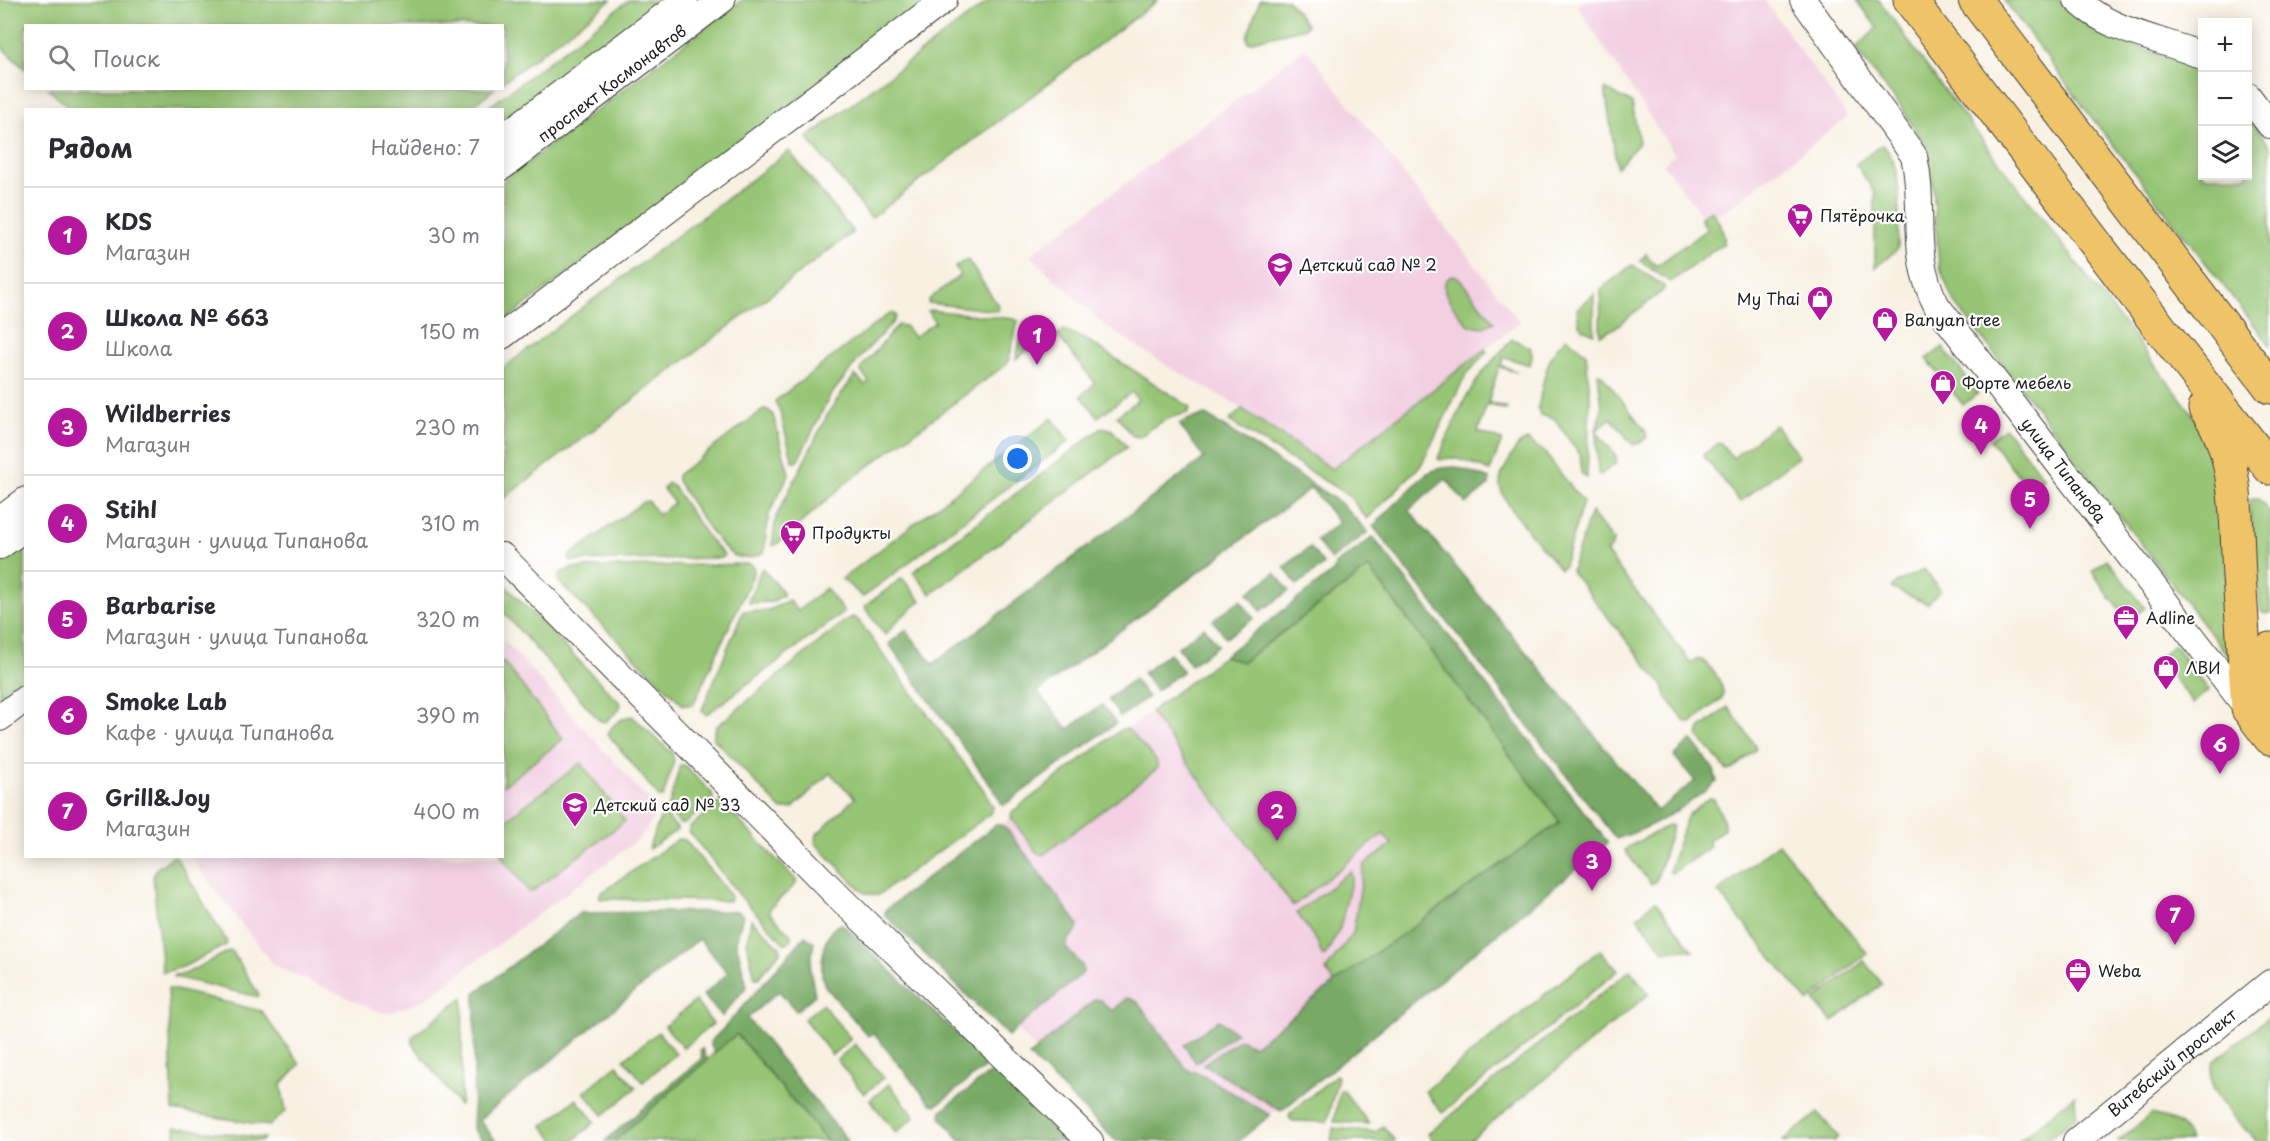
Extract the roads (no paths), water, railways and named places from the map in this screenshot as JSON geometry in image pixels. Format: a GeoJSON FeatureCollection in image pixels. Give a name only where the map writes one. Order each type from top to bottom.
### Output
{"type":"FeatureCollection","features":[{"type":"Feature","properties":{"kind":"main road"},"geometry":{"type":"LineString","coordinates":[[1910,0],[2270,468]]}},
{"type":"Feature","properties":{"kind":"main road"},"geometry":{"type":"LineString","coordinates":[[1975,0],[2270,387]]}},
{"type":"Feature","properties":{"kind":"main road"},"geometry":{"type":"LineString","coordinates":[[2208,304],[2234,316],[2270,365]]}},
{"type":"Feature","properties":{"kind":"main road"},"geometry":{"type":"LineString","coordinates":[[2167,337],[2171,364],[2210,414],[2225,448],[2233,486],[2262,723]]}},
{"type":"Feature","properties":{"kind":"main road"},"geometry":{"type":"LineString","coordinates":[[2262,723],[2260,679],[2270,649]]}},
{"type":"Feature","properties":{"kind":"street","name":"проспект Космонавтов"},"geometry":{"type":"LineString","coordinates":[[504,136],[684,0]]}},
{"type":"Feature","properties":{"kind":"street","name":"проспект Космонавтов"},"geometry":{"type":"LineString","coordinates":[[504,165],[723,0]]}},
{"type":"Feature","properties":{"kind":"street"},"geometry":{"type":"LineString","coordinates":[[504,334],[944,0]]}},
{"type":"Feature","properties":{"kind":"street","name":"улица Типанова"},"geometry":{"type":"LineString","coordinates":[[1803,0],[1914,156],[1918,182],[1921,265],[1929,292],[1937,306],[2262,723]]}},
{"type":"Feature","properties":{"kind":"street"},"geometry":{"type":"LineString","coordinates":[[2077,0],[2088,11],[2109,22],[2198,55]]}},
{"type":"Feature","properties":{"kind":"street"},"geometry":{"type":"LineString","coordinates":[[2252,102],[2270,125]]}},
{"type":"Feature","properties":{"kind":"street"},"geometry":{"type":"LineString","coordinates":[[0,520],[24,502]]}},
{"type":"Feature","properties":{"kind":"street"},"geometry":{"type":"LineString","coordinates":[[0,546],[24,528]]}},
{"type":"Feature","properties":{"kind":"street"},"geometry":{"type":"LineString","coordinates":[[504,558],[855,914],[1089,1141]]}},
{"type":"Feature","properties":{"kind":"street"},"geometry":{"type":"LineString","coordinates":[[0,718],[24,700]]}},
{"type":"Feature","properties":{"kind":"street","name":"Витебский проспект"},"geometry":{"type":"LineString","coordinates":[[2076,1141],[2270,983]]}},
{"type":"Feature","properties":{"kind":"place","name":"Пятёрочка"},"geometry":{"type":"Point","coordinates":[1800,239]}},
{"type":"Feature","properties":{"kind":"place","name":"Детский сад № 2"},"geometry":{"type":"Point","coordinates":[1280,288]}},
{"type":"Feature","properties":{"kind":"place","name":"My Thai"},"geometry":{"type":"Point","coordinates":[1820,322]}},
{"type":"Feature","properties":{"kind":"place","name":"Banyan tree"},"geometry":{"type":"Point","coordinates":[1885,343]}},
{"type":"Feature","properties":{"kind":"place","name":"KDS"},"geometry":{"type":"Point","coordinates":[1037,365]}},
{"type":"Feature","properties":{"kind":"place","name":"Форте мебель"},"geometry":{"type":"Point","coordinates":[1943,406]}},
{"type":"Feature","properties":{"kind":"place","name":"Stihl"},"geometry":{"type":"Point","coordinates":[1981,455]}},
{"type":"Feature","properties":{"kind":"place","name":"Barbarise"},"geometry":{"type":"Point","coordinates":[2030,529]}},
{"type":"Feature","properties":{"kind":"place","name":"Продукты"},"geometry":{"type":"Point","coordinates":[793,556]}},
{"type":"Feature","properties":{"kind":"place","name":"Adline"},"geometry":{"type":"Point","coordinates":[2126,641]}},
{"type":"Feature","properties":{"kind":"place","name":"ЛВИ"},"geometry":{"type":"Point","coordinates":[2166,691]}},
{"type":"Feature","properties":{"kind":"place","name":"Smoke Lab"},"geometry":{"type":"Point","coordinates":[2220,774]}},
{"type":"Feature","properties":{"kind":"place","name":"Детский сад № 33"},"geometry":{"type":"Point","coordinates":[575,828]}},
{"type":"Feature","properties":{"kind":"place","name":"Школа № 663"},"geometry":{"type":"Point","coordinates":[1277,841]}},
{"type":"Feature","properties":{"kind":"place","name":"Wildberries"},"geometry":{"type":"Point","coordinates":[1592,891]}},
{"type":"Feature","properties":{"kind":"place","name":"Grill&Joy"},"geometry":{"type":"Point","coordinates":[2175,945]}},
{"type":"Feature","properties":{"kind":"place","name":"Weba"},"geometry":{"type":"Point","coordinates":[2078,994]}}]}
